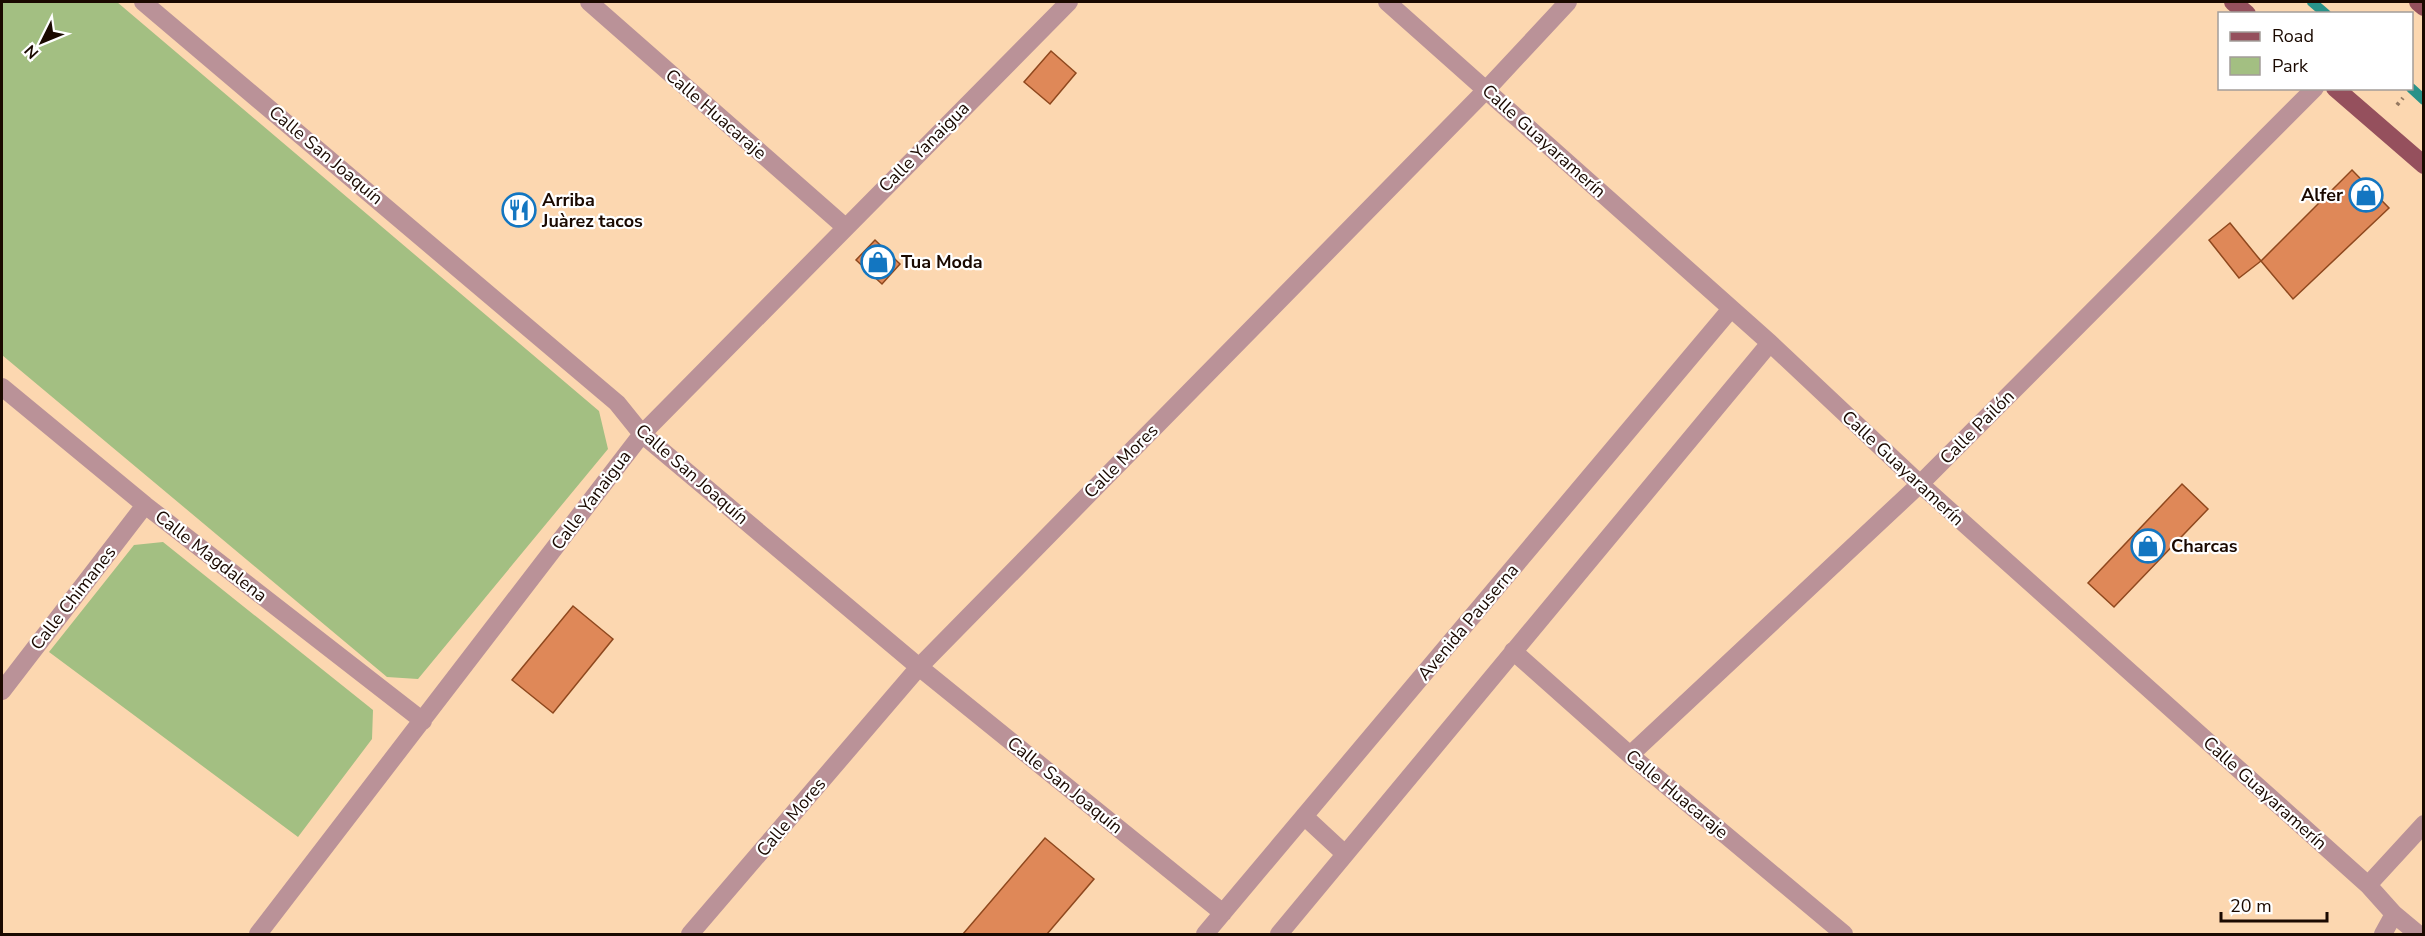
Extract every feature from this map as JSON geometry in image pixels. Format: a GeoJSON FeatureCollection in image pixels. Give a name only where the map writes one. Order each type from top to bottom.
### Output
{"type":"FeatureCollection","features":[{"type":"Feature","properties":{"kind":"main road"},"geometry":{"type":"LineString","coordinates":[[2233,2],[2245,12]]}},
{"type":"Feature","properties":{"kind":"main road"},"geometry":{"type":"LineString","coordinates":[[2418,2],[2424,7]]}},
{"type":"Feature","properties":{"kind":"main road"},"geometry":{"type":"LineString","coordinates":[[2337,90],[2424,165]]}},
{"type":"Feature","properties":{"kind":"street","name":"Calle San Joaquín"},"geometry":{"type":"LineString","coordinates":[[143,2],[617,403],[642,434],[919,667],[1223,913]]}},
{"type":"Feature","properties":{"kind":"street","name":"Calle Huacaraje"},"geometry":{"type":"LineString","coordinates":[[589,2],[844,226]]}},
{"type":"Feature","properties":{"kind":"street","name":"Calle Yanaigua"},"geometry":{"type":"LineString","coordinates":[[258,934],[642,434],[844,226],[1069,2]]}},
{"type":"Feature","properties":{"kind":"street","name":"Calle Guayaramerín"},"geometry":{"type":"LineString","coordinates":[[1387,2],[1770,344],[1920,484],[2368,885],[2394,914],[2418,934]]}},
{"type":"Feature","properties":{"kind":"street","name":"Calle Mores"},"geometry":{"type":"LineString","coordinates":[[690,934],[919,667],[1487,89],[1568,2]]}},
{"type":"Feature","properties":{"kind":"street","name":"Calle Pailón"},"geometry":{"type":"LineString","coordinates":[[1630,755],[1920,484],[2313,90]]}},
{"type":"Feature","properties":{"kind":"street","name":"Avenida Pauserna"},"geometry":{"type":"LineString","coordinates":[[1205,934],[1730,310]]}},
{"type":"Feature","properties":{"kind":"street"},"geometry":{"type":"LineString","coordinates":[[1279,934],[1770,344]]}},
{"type":"Feature","properties":{"kind":"street","name":"Calle Magdalena"},"geometry":{"type":"LineString","coordinates":[[2,387],[145,505],[423,720]]}},
{"type":"Feature","properties":{"kind":"street","name":"Calle Chimanes"},"geometry":{"type":"LineString","coordinates":[[2,691],[145,505]]}},
{"type":"Feature","properties":{"kind":"street","name":"Calle Huacaraje"},"geometry":{"type":"LineString","coordinates":[[1513,651],[1630,755],[1844,934]]}},
{"type":"Feature","properties":{"kind":"street"},"geometry":{"type":"LineString","coordinates":[[1304,816],[1345,854]]}},
{"type":"Feature","properties":{"kind":"street"},"geometry":{"type":"LineString","coordinates":[[2368,885],[2424,824]]}},
{"type":"Feature","properties":{"kind":"street"},"geometry":{"type":"LineString","coordinates":[[2383,934],[2394,914]]}},
{"type":"Feature","properties":{"kind":"green space"},"geometry":{"type":"Polygon","coordinates":[[[2,2],[117,2],[599,411],[608,449],[418,679],[387,677],[2,355],[2,2]]]}},
{"type":"Feature","properties":{"kind":"green space"},"geometry":{"type":"Polygon","coordinates":[[[163,542],[373,710],[372,739],[298,837],[49,652],[134,545],[163,542]]]}},
{"type":"Feature","properties":{"kind":"building"},"geometry":{"type":"Polygon","coordinates":[[[1051,51],[1076,73],[1050,104],[1024,82],[1051,51]]]}},
{"type":"Feature","properties":{"kind":"building"},"geometry":{"type":"Polygon","coordinates":[[[2352,170],[2389,208],[2293,299],[2261,261],[2352,170]]]}},
{"type":"Feature","properties":{"kind":"building"},"geometry":{"type":"Polygon","coordinates":[[[2230,223],[2261,261],[2239,278],[2209,240],[2230,223]]]}},
{"type":"Feature","properties":{"kind":"building","name":"Tua Moda"},"geometry":{"type":"Polygon","coordinates":[[[875,240],[900,264],[882,284],[856,260],[875,240]]]}},
{"type":"Feature","properties":{"kind":"building","name":"Charcas"},"geometry":{"type":"Polygon","coordinates":[[[2182,484],[2208,509],[2114,607],[2088,583],[2182,484]]]}},
{"type":"Feature","properties":{"kind":"building"},"geometry":{"type":"Polygon","coordinates":[[[573,606],[613,639],[553,713],[512,680],[573,606]]]}},
{"type":"Feature","properties":{"kind":"building"},"geometry":{"type":"Polygon","coordinates":[[[1045,838],[1094,879],[1047,934],[963,934],[1045,838]]]}},
{"type":"Feature","properties":{"kind":"waterway"},"geometry":{"type":"LineString","coordinates":[[2312,2],[2324,12]]}},
{"type":"Feature","properties":{"kind":"waterway"},"geometry":{"type":"LineString","coordinates":[[2413,90],[2424,100]]}},
{"type":"Feature","properties":{"kind":"place","name":"Alfer"},"geometry":{"type":"Point","coordinates":[2366,195]}},
{"type":"Feature","properties":{"kind":"place","name":"Arriba Juàrez tacos"},"geometry":{"type":"Point","coordinates":[519,210]}},
{"type":"Feature","properties":{"kind":"place","name":"Tua Moda"},"geometry":{"type":"Point","coordinates":[878,262]}},
{"type":"Feature","properties":{"kind":"place","name":"Charcas"},"geometry":{"type":"Point","coordinates":[2148,546]}}]}
